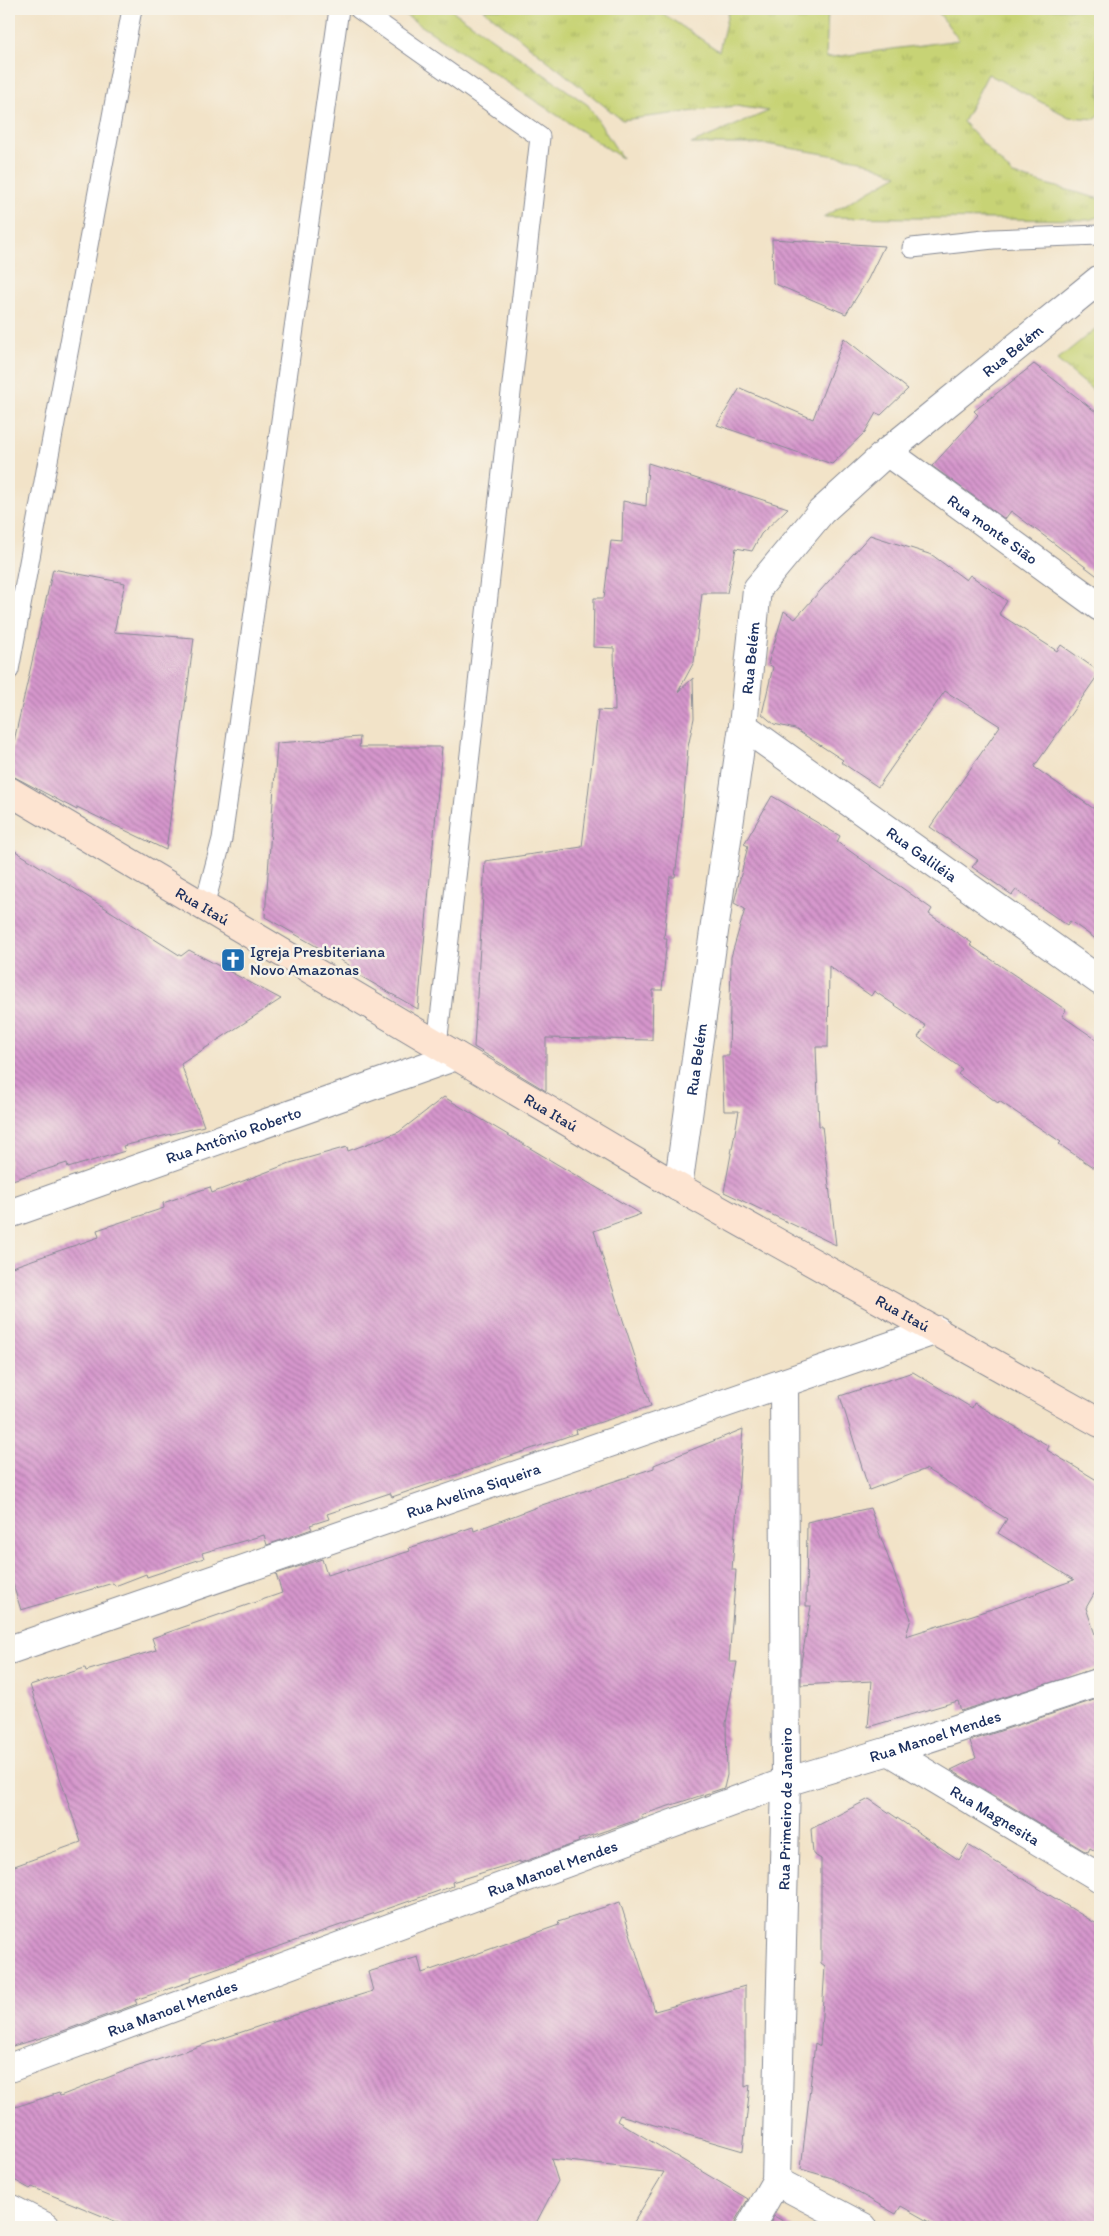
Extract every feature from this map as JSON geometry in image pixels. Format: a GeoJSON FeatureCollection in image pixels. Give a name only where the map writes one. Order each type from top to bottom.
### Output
{"type":"FeatureCollection","features":[{"type":"Feature","properties":{"kind":"street","name":"Rua Belém"},"geometry":{"type":"LineString","coordinates":[[678,1186],[743,726],[757,590],[821,512],[887,452],[1100,279]]}},
{"type":"Feature","properties":{"kind":"street","name":"Rua monte Sião"},"geometry":{"type":"LineString","coordinates":[[887,452],[1100,607]]}},
{"type":"Feature","properties":{"kind":"street","name":"Rua Galiléia"},"geometry":{"type":"LineString","coordinates":[[743,726],[1100,981]]}},
{"type":"Feature","properties":{"kind":"street","name":"Rua Itaú"},"geometry":{"type":"LineString","coordinates":[[13,798],[204,907],[678,1186],[1100,1423]]}},
{"type":"Feature","properties":{"kind":"street","name":"Rua Antônio Roberto"},"geometry":{"type":"LineString","coordinates":[[9,1214],[446,1050]]}},
{"type":"Feature","properties":{"kind":"street","name":"Rua Avelina Siqueira"},"geometry":{"type":"LineString","coordinates":[[9,1650],[937,1330]]}},
{"type":"Feature","properties":{"kind":"street","name":"Rua Primeiro de Janeiro"},"geometry":{"type":"LineString","coordinates":[[750,2227],[776,2181],[786,1782],[784,1383]]}},
{"type":"Feature","properties":{"kind":"street","name":"Rua Manoel Mendes"},"geometry":{"type":"LineString","coordinates":[[9,2068],[786,1782],[889,1751],[1100,1682]]}},
{"type":"Feature","properties":{"kind":"street","name":"Rua Magnesita"},"geometry":{"type":"LineString","coordinates":[[889,1751],[1100,1878]]}},
{"type":"Feature","properties":{"kind":"street"},"geometry":{"type":"LineString","coordinates":[[776,2181],[862,2227]]}},
{"type":"Feature","properties":{"kind":"street"},"geometry":{"type":"LineString","coordinates":[[9,2208],[46,2227]]}},
{"type":"Feature","properties":{"kind":"lane"},"geometry":{"type":"LineString","coordinates":[[9,670],[132,9]]}},
{"type":"Feature","properties":{"kind":"lane"},"geometry":{"type":"LineString","coordinates":[[204,907],[222,839],[339,9]]}},
{"type":"Feature","properties":{"kind":"lane"},"geometry":{"type":"LineString","coordinates":[[359,9],[540,137],[446,1050]]}},
{"type":"Feature","properties":{"kind":"lane"},"geometry":{"type":"LineString","coordinates":[[912,248],[993,239],[1100,236]]}},
{"type":"Feature","properties":{"kind":"green space"},"geometry":{"type":"Polygon","coordinates":[[[396,9],[450,9],[588,105],[622,158],[396,9]]]}},
{"type":"Feature","properties":{"kind":"green space"},"geometry":{"type":"Polygon","coordinates":[[[483,9],[656,9],[719,51],[729,9],[828,9],[826,58],[959,40],[936,9],[1100,9],[1100,112],[1096,119],[1069,117],[988,74],[963,122],[1013,175],[1100,199],[1100,216],[1089,220],[823,217],[898,175],[860,160],[766,144],[691,144],[769,111],[736,106],[622,120],[483,9]]]}},
{"type":"Feature","properties":{"kind":"green space"},"geometry":{"type":"Polygon","coordinates":[[[1100,325],[1100,396],[1057,360],[1100,325]]]}},
{"type":"Feature","properties":{"kind":"building"},"geometry":{"type":"Polygon","coordinates":[[[772,239],[884,246],[868,279],[846,314],[773,283],[772,239]]]}},
{"type":"Feature","properties":{"kind":"building"},"geometry":{"type":"Polygon","coordinates":[[[844,338],[908,389],[881,415],[876,413],[865,432],[832,464],[717,425],[740,388],[813,419],[844,338]]]}},
{"type":"Feature","properties":{"kind":"building"},"geometry":{"type":"Polygon","coordinates":[[[1034,364],[1100,415],[1100,578],[1011,511],[1005,519],[932,466],[978,415],[974,411],[1034,364]]]}},
{"type":"Feature","properties":{"kind":"building"},"geometry":{"type":"Polygon","coordinates":[[[648,463],[788,508],[761,534],[752,551],[736,548],[727,593],[702,593],[694,662],[678,692],[693,678],[694,718],[688,747],[675,877],[670,877],[664,938],[667,938],[662,990],[653,990],[652,1040],[546,1038],[546,1091],[474,1047],[485,861],[582,847],[598,710],[615,711],[614,648],[593,647],[594,598],[604,598],[611,541],[622,542],[623,501],[646,506],[648,463]]]}},
{"type":"Feature","properties":{"kind":"building"},"geometry":{"type":"Polygon","coordinates":[[[870,535],[932,555],[966,580],[970,575],[1007,601],[999,614],[1057,651],[1061,645],[1100,672],[1034,767],[1100,813],[1100,942],[1070,921],[1067,925],[1016,890],[1012,895],[972,867],[978,860],[930,827],[1000,726],[945,691],[878,787],[841,762],[843,760],[795,729],[774,724],[762,714],[773,667],[768,664],[784,611],[795,619],[870,535]]]}},
{"type":"Feature","properties":{"kind":"building"},"geometry":{"type":"Polygon","coordinates":[[[53,569],[125,583],[114,632],[194,638],[166,850],[77,807],[77,810],[9,774],[9,763],[53,569]]]}},
{"type":"Feature","properties":{"kind":"building"},"geometry":{"type":"Polygon","coordinates":[[[360,737],[359,747],[442,747],[418,1009],[348,969],[349,965],[265,917],[277,743],[360,737]]]}},
{"type":"Feature","properties":{"kind":"building"},"geometry":{"type":"Polygon","coordinates":[[[772,796],[840,836],[837,842],[932,909],[929,914],[972,943],[970,945],[1066,1010],[1062,1016],[1100,1042],[1100,1172],[1059,1144],[1061,1142],[999,1101],[998,1103],[958,1074],[962,1069],[918,1037],[926,1026],[874,991],[871,996],[829,966],[828,1047],[816,1047],[819,1126],[822,1126],[836,1245],[724,1192],[739,1111],[724,1111],[722,1056],[729,1056],[731,957],[745,909],[734,903],[748,846],[744,844],[772,796]]]}},
{"type":"Feature","properties":{"kind":"building"},"geometry":{"type":"Polygon","coordinates":[[[9,847],[181,956],[189,950],[281,999],[181,1064],[204,1126],[123,1146],[125,1151],[68,1168],[67,1163],[9,1181],[9,847]]]}},
{"type":"Feature","properties":{"kind":"building"},"geometry":{"type":"Polygon","coordinates":[[[444,1097],[641,1214],[594,1231],[651,1406],[576,1430],[577,1433],[392,1497],[390,1493],[327,1514],[329,1519],[310,1525],[312,1529],[267,1545],[264,1535],[202,1553],[204,1558],[147,1577],[146,1574],[115,1586],[113,1583],[21,1610],[9,1572],[9,1268],[99,1237],[97,1230],[164,1208],[163,1203],[210,1187],[212,1193],[290,1163],[347,1147],[348,1151],[399,1132],[444,1097]]]}},
{"type":"Feature","properties":{"kind":"building"},"geometry":{"type":"Polygon","coordinates":[[[913,1372],[972,1408],[974,1403],[1049,1446],[1047,1450],[1100,1482],[1100,1595],[1095,1592],[1086,1608],[1100,1649],[1100,1667],[961,1711],[958,1701],[868,1727],[872,1681],[801,1685],[801,1662],[811,1606],[806,1606],[807,1522],[870,1508],[911,1619],[906,1636],[998,1607],[1074,1580],[998,1533],[1007,1519],[926,1469],[869,1490],[840,1396],[913,1372]]]}},
{"type":"Feature","properties":{"kind":"building"},"geometry":{"type":"Polygon","coordinates":[[[743,1429],[732,1570],[736,1570],[729,1662],[737,1662],[726,1723],[727,1775],[724,1788],[641,1815],[643,1818],[578,1840],[579,1842],[520,1863],[520,1861],[452,1882],[453,1886],[191,1977],[192,1981],[135,2000],[137,2004],[55,2034],[9,2047],[9,1868],[81,1842],[30,1685],[85,1668],[86,1671],[156,1650],[152,1638],[282,1593],[276,1574],[322,1559],[327,1575],[347,1569],[347,1571],[410,1551],[409,1548],[473,1527],[474,1531],[542,1505],[654,1468],[654,1465],[743,1429]]]}},
{"type":"Feature","properties":{"kind":"building"},"geometry":{"type":"Polygon","coordinates":[[[1100,1698],[1100,1854],[1090,1848],[1088,1852],[1083,1850],[951,1770],[976,1758],[970,1741],[1100,1698]]]}},
{"type":"Feature","properties":{"kind":"building"},"geometry":{"type":"Polygon","coordinates":[[[869,1799],[959,1860],[968,1845],[1100,1926],[1100,2227],[938,2227],[901,2206],[896,2214],[832,2178],[801,2169],[815,2043],[820,2046],[825,1966],[821,1963],[821,1859],[813,1854],[811,1829],[869,1799]]]}},
{"type":"Feature","properties":{"kind":"building"},"geometry":{"type":"Polygon","coordinates":[[[620,1902],[655,2011],[745,1986],[745,2087],[750,2085],[743,2151],[620,2115],[617,2121],[748,2199],[736,2219],[734,2227],[631,2227],[664,2172],[551,2159],[558,2181],[534,2227],[129,2227],[32,2187],[30,2189],[9,2177],[9,2109],[59,2093],[60,2096],[130,2069],[373,1991],[368,1972],[418,1957],[422,1973],[559,1925],[558,1922],[620,1902]]]}},
{"type":"Feature","properties":{"kind":"building"},"geometry":{"type":"Polygon","coordinates":[[[774,2216],[794,2227],[768,2227],[774,2216]]]}},
{"type":"Feature","properties":{"kind":"place","name":"Igreja Presbiteriana Novo Amazonas"},"geometry":{"type":"Point","coordinates":[233,960]}}]}
